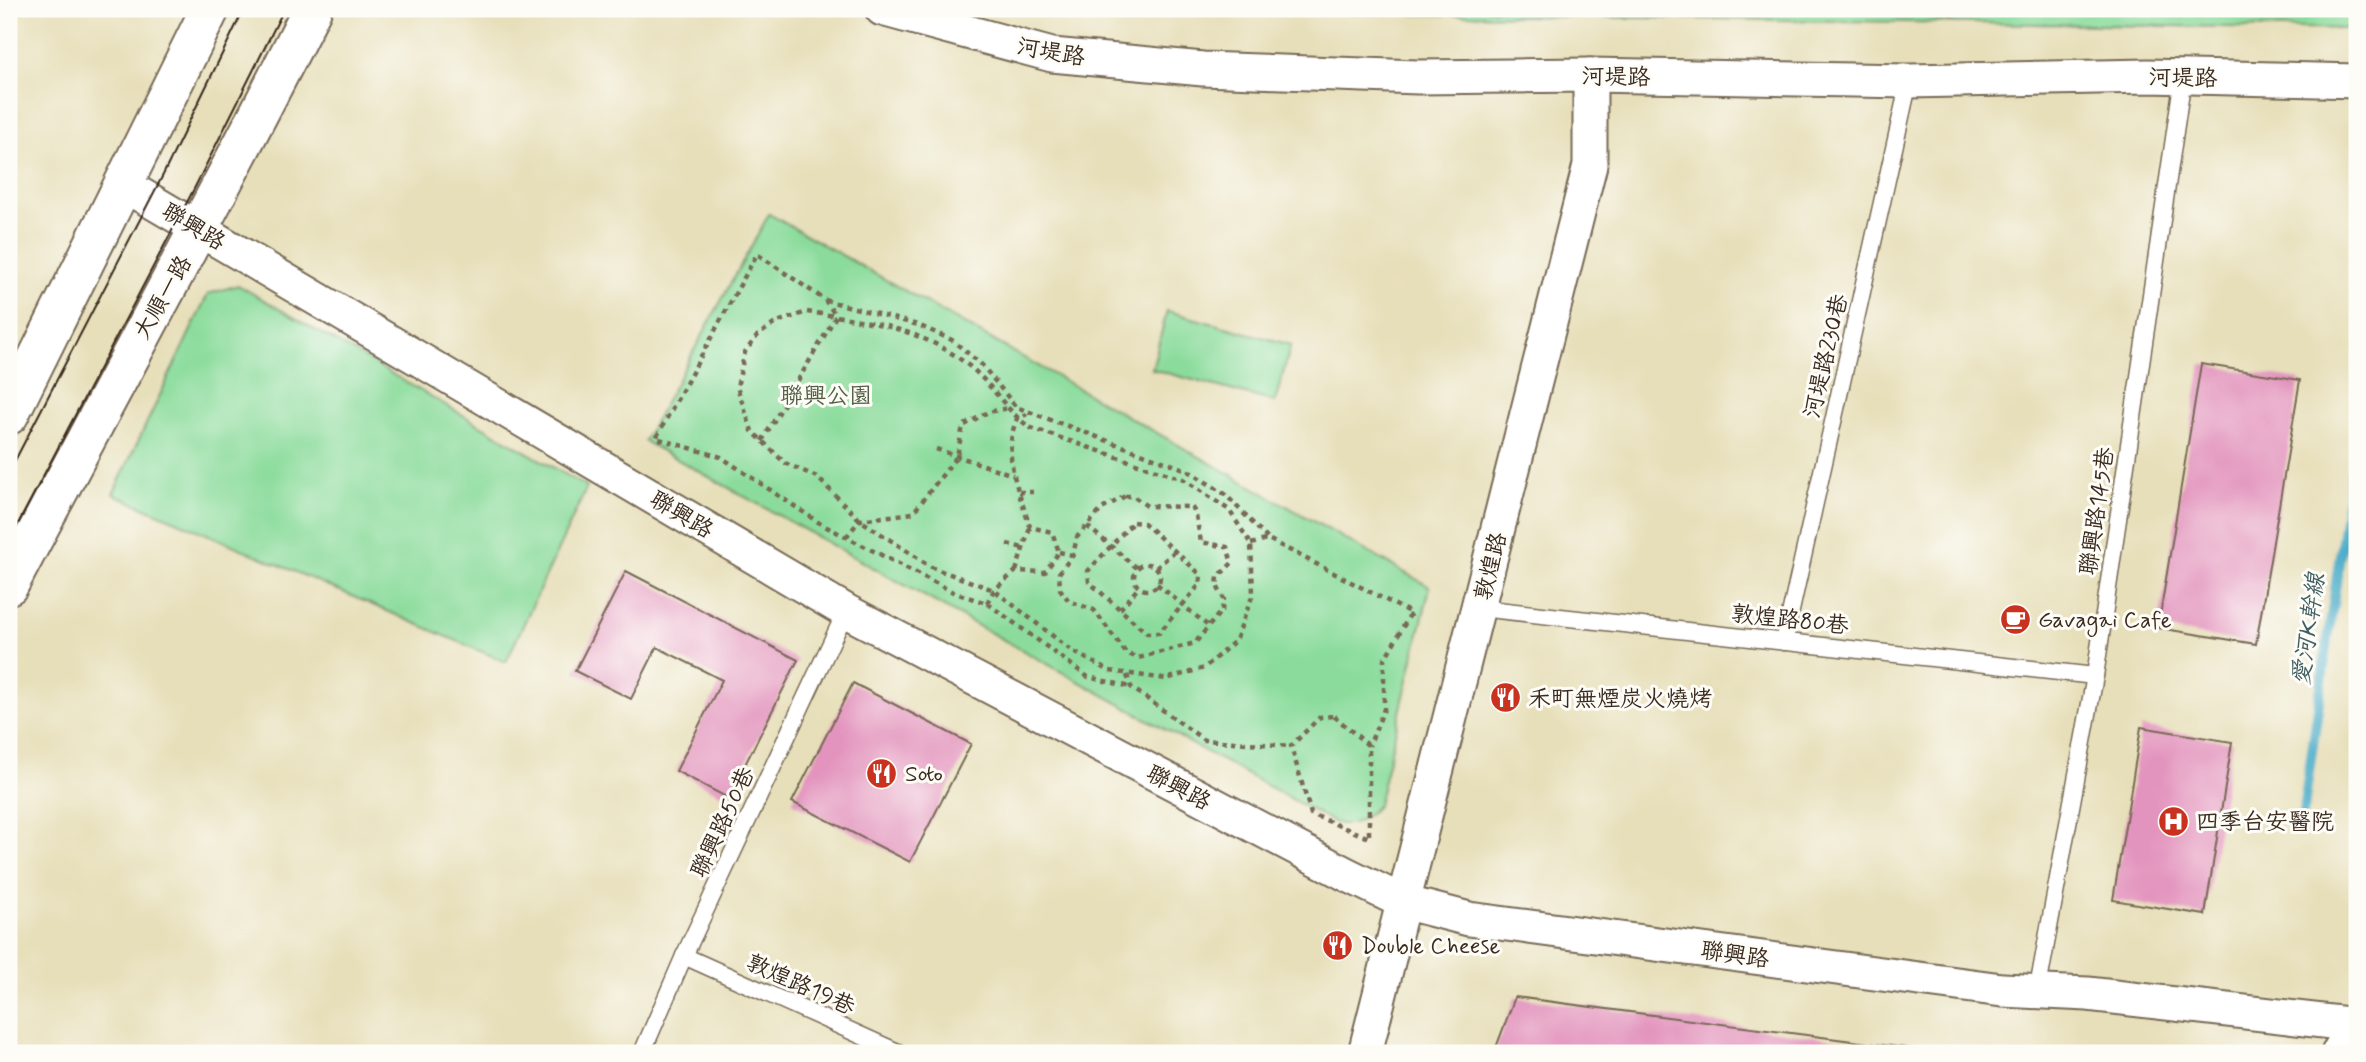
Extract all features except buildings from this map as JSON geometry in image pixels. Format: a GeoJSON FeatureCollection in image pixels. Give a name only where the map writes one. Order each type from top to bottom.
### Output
{"type":"FeatureCollection","features":[{"type":"Feature","properties":{"kind":"street"},"geometry":{"type":"LineString","coordinates":[[9,415],[210,9]]}},
{"type":"Feature","properties":{"kind":"street","name":"大順一路"},"geometry":{"type":"LineString","coordinates":[[9,585],[134,345],[200,230],[312,9]]}},
{"type":"Feature","properties":{"kind":"street","name":"河堤路"},"geometry":{"type":"LineString","coordinates":[[882,9],[1052,55],[1203,69],[1418,77],[1590,75],[1909,81],[2183,77],[2342,80]]}},
{"type":"Feature","properties":{"kind":"street","name":"敦煌路"},"geometry":{"type":"LineString","coordinates":[[1365,1053],[1590,165],[1590,75]]}},
{"type":"Feature","properties":{"kind":"street","name":"聯興路"},"geometry":{"type":"LineString","coordinates":[[124,185],[846,611],[1403,902],[1469,919],[2038,993],[2088,995],[2357,1026]]}},
{"type":"Feature","properties":{"kind":"street"},"geometry":{"type":"LineString","coordinates":[[2341,1053],[2357,1026]]}},
{"type":"Feature","properties":{"kind":"lane","name":"聯興路145巷"},"geometry":{"type":"LineString","coordinates":[[2038,993],[2095,676],[2183,77]]}},
{"type":"Feature","properties":{"kind":"lane","name":"河堤路230巷"},"geometry":{"type":"LineString","coordinates":[[1784,642],[1909,81]]}},
{"type":"Feature","properties":{"kind":"lane","name":"敦煌路80巷"},"geometry":{"type":"LineString","coordinates":[[1479,608],[2095,676]]}},
{"type":"Feature","properties":{"kind":"lane","name":"聯興路50巷"},"geometry":{"type":"LineString","coordinates":[[642,1053],[684,956],[846,611]]}},
{"type":"Feature","properties":{"kind":"lane","name":"敦煌路19巷"},"geometry":{"type":"LineString","coordinates":[[684,956],[900,1053]]}},
{"type":"Feature","properties":{"kind":"path"},"geometry":{"type":"LineString","coordinates":[[1292,746],[1311,814],[1369,838],[1369,746],[1384,709],[1384,660],[1411,613],[1268,539],[1225,494],[1187,470],[1016,407],[982,365],[952,341],[918,325],[825,300],[758,254],[656,438],[721,457],[821,524],[955,593],[986,603],[1088,677],[1131,687],[1204,740],[1292,746],[1320,717],[1334,716],[1369,746]]}},
{"type":"Feature","properties":{"kind":"path"},"geometry":{"type":"LineString","coordinates":[[825,300],[836,316]]}},
{"type":"Feature","properties":{"kind":"path"},"geometry":{"type":"LineString","coordinates":[[807,312],[922,335],[956,354],[987,382],[1008,408],[1017,419],[1031,428],[1183,479],[1230,510],[1251,544],[1253,594],[1236,640],[1204,668],[1166,680],[1127,676],[1110,671],[1072,651],[994,590],[933,568],[860,520],[817,477],[785,463],[752,431],[737,387],[745,352],[758,335],[777,322],[807,312]]}},
{"type":"Feature","properties":{"kind":"path"},"geometry":{"type":"LineString","coordinates":[[762,441],[836,316]]}},
{"type":"Feature","properties":{"kind":"path"},"geometry":{"type":"LineString","coordinates":[[846,537],[860,520],[913,513],[957,456],[963,426],[988,412],[1016,407]]}},
{"type":"Feature","properties":{"kind":"path"},"geometry":{"type":"LineString","coordinates":[[986,603],[994,590],[1016,571],[1030,527],[1013,475],[1008,437],[1017,419],[1028,413]]}},
{"type":"Feature","properties":{"kind":"path"},"geometry":{"type":"LineString","coordinates":[[936,449],[1013,475]]}},
{"type":"Feature","properties":{"kind":"path"},"geometry":{"type":"LineString","coordinates":[[1019,492],[1034,492]]}},
{"type":"Feature","properties":{"kind":"path"},"geometry":{"type":"LineString","coordinates":[[1125,496],[1133,496],[1147,506],[1191,507],[1195,511],[1201,542],[1227,547],[1232,555],[1232,563],[1218,577],[1217,586],[1224,599],[1222,610],[1207,625],[1195,643],[1138,658],[1126,653],[1094,610],[1069,601],[1060,589],[1059,573],[1073,555],[1077,537],[1087,526],[1102,509],[1125,496]]}},
{"type":"Feature","properties":{"kind":"path"},"geometry":{"type":"LineString","coordinates":[[1133,522],[1144,523],[1175,551],[1201,575],[1200,584],[1159,633],[1147,633],[1089,582],[1088,571],[1133,522]]}},
{"type":"Feature","properties":{"kind":"path"},"geometry":{"type":"LineString","coordinates":[[1087,526],[1138,568]]}},
{"type":"Feature","properties":{"kind":"path"},"geometry":{"type":"LineString","coordinates":[[1030,527],[1052,532],[1059,552]]}},
{"type":"Feature","properties":{"kind":"path"},"geometry":{"type":"LineString","coordinates":[[1251,544],[1268,539]]}},
{"type":"Feature","properties":{"kind":"path"},"geometry":{"type":"LineString","coordinates":[[1007,544],[1023,548]]}},
{"type":"Feature","properties":{"kind":"path"},"geometry":{"type":"LineString","coordinates":[[1156,568],[1175,551]]}},
{"type":"Feature","properties":{"kind":"path"},"geometry":{"type":"LineString","coordinates":[[1059,552],[1073,555]]}},
{"type":"Feature","properties":{"kind":"path"},"geometry":{"type":"LineString","coordinates":[[1016,571],[1045,572],[1059,552]]}},
{"type":"Feature","properties":{"kind":"path"},"geometry":{"type":"LineString","coordinates":[[1149,564],[1156,568],[1160,576],[1157,584],[1147,590],[1139,587],[1134,576],[1138,568],[1149,564]]}},
{"type":"Feature","properties":{"kind":"path"},"geometry":{"type":"LineString","coordinates":[[1157,584],[1207,625]]}},
{"type":"Feature","properties":{"kind":"path"},"geometry":{"type":"LineString","coordinates":[[1120,609],[1139,587]]}},
{"type":"Feature","properties":{"kind":"path"},"geometry":{"type":"LineString","coordinates":[[1127,676],[1131,687]]}},
{"type":"Feature","properties":{"kind":"green space"},"geometry":{"type":"Polygon","coordinates":[[[1178,9],[2357,9],[2357,29],[1205,11],[1178,9]]]}},
{"type":"Feature","properties":{"kind":"green space","name":"聯興公園"},"geometry":{"type":"Polygon","coordinates":[[[769,214],[1430,587],[1378,805],[1363,818],[1352,823],[1333,822],[644,441],[769,214]]]}},
{"type":"Feature","properties":{"kind":"green space"},"geometry":{"type":"Polygon","coordinates":[[[238,285],[587,487],[506,662],[113,494],[208,294],[238,285]]]}},
{"type":"Feature","properties":{"kind":"green space"},"geometry":{"type":"Polygon","coordinates":[[[1167,311],[1291,345],[1275,402],[1152,369],[1167,311]]]}},
{"type":"Feature","properties":{"kind":"waterway","name":"愛河K幹線"},"geometry":{"type":"LineString","coordinates":[[2348,9],[2357,19]]}},
{"type":"Feature","properties":{"kind":"waterway","name":"愛河K幹線"},"geometry":{"type":"LineString","coordinates":[[2301,827],[2357,436]]}},
{"type":"Feature","properties":{"kind":"tram line"},"geometry":{"type":"LineString","coordinates":[[9,472],[163,175],[244,9]]}},
{"type":"Feature","properties":{"kind":"tram line"},"geometry":{"type":"LineString","coordinates":[[9,541],[195,187],[284,9]]}},
{"type":"Feature","properties":{"kind":"place","name":"Gavagai Cafe"},"geometry":{"type":"Point","coordinates":[2015,619]}},
{"type":"Feature","properties":{"kind":"place","name":"禾町無煙炭火燒烤"},"geometry":{"type":"Point","coordinates":[1505,698]}},
{"type":"Feature","properties":{"kind":"place","name":"Soto"},"geometry":{"type":"Point","coordinates":[882,773]}},
{"type":"Feature","properties":{"kind":"place","name":"四季台安醫院"},"geometry":{"type":"Point","coordinates":[2173,821]}},
{"type":"Feature","properties":{"kind":"place","name":"Double Cheese"},"geometry":{"type":"Point","coordinates":[1338,945]}}]}
